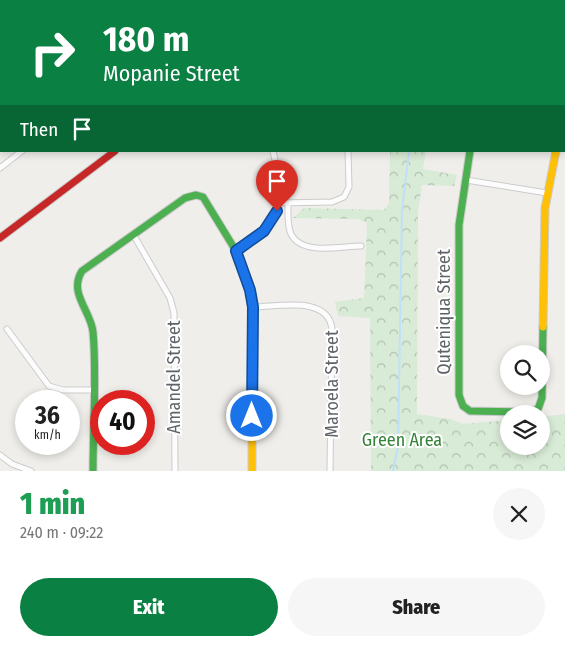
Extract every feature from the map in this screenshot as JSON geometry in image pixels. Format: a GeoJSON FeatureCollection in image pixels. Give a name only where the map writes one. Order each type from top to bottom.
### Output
{"type":"FeatureCollection","features":[{"type":"Feature","properties":{"kind":"street"},"geometry":{"type":"LineString","coordinates":[[0,168],[21,152]]}},
{"type":"Feature","properties":{"kind":"street"},"geometry":{"type":"LineString","coordinates":[[0,238],[114,152]]}},
{"type":"Feature","properties":{"kind":"street"},"geometry":{"type":"LineString","coordinates":[[236,251],[269,226],[276,214],[279,203],[273,152]]}},
{"type":"Feature","properties":{"kind":"street"},"geometry":{"type":"LineString","coordinates":[[279,203],[332,202],[344,197],[349,187],[348,152]]}},
{"type":"Feature","properties":{"kind":"street","name":"Quteniqua Street"},"geometry":{"type":"LineString","coordinates":[[470,152],[460,225],[460,400],[463,406],[470,411],[529,412],[538,408],[542,398],[545,208],[547,193]]}},
{"type":"Feature","properties":{"kind":"street"},"geometry":{"type":"LineString","coordinates":[[466,180],[547,193],[556,152]]}},
{"type":"Feature","properties":{"kind":"street"},"geometry":{"type":"LineString","coordinates":[[93,390],[93,331],[76,283],[82,271],[184,198],[196,195],[203,197],[236,251],[250,290],[253,307],[252,471]]}},
{"type":"Feature","properties":{"kind":"street"},"geometry":{"type":"LineString","coordinates":[[288,203],[291,234],[300,244],[309,247],[361,246]]}},
{"type":"Feature","properties":{"kind":"street","name":"Amandel Street"},"geometry":{"type":"LineString","coordinates":[[133,234],[170,298],[174,313],[175,471]]}},
{"type":"Feature","properties":{"kind":"street","name":"Maroela Street"},"geometry":{"type":"LineString","coordinates":[[253,307],[313,306],[325,311],[330,318],[332,329],[330,471]]}},
{"type":"Feature","properties":{"kind":"street"},"geometry":{"type":"LineString","coordinates":[[7,329],[49,386],[63,390],[90,390]]}},
{"type":"Feature","properties":{"kind":"street"},"geometry":{"type":"LineString","coordinates":[[0,455],[22,470],[31,471]]}},
{"type":"Feature","properties":{"kind":"street"},"geometry":{"type":"LineString","coordinates":[[92,455],[92,471]]}},
{"type":"Feature","properties":{"kind":"green space","name":"Green Area"},"geometry":{"type":"Polygon","coordinates":[[[390,152],[426,152],[423,169],[457,175],[454,186],[422,185],[418,211],[417,414],[451,419],[463,424],[500,421],[500,455],[550,455],[550,416],[565,414],[565,471],[371,471],[370,318],[338,316],[335,302],[364,298],[367,223],[358,219],[293,218],[304,208],[384,210],[389,203],[390,152]]]}},
{"type":"Feature","properties":{"kind":"waterway"},"geometry":{"type":"LineString","coordinates":[[393,471],[398,447],[402,211],[409,152]]}},
{"type":"Feature","properties":{"kind":"traffic: fast"},"geometry":{"type":"LineString","coordinates":[[470,152],[459,225],[459,395],[463,406],[470,411],[529,412],[538,409],[542,398],[543,327]]}},
{"type":"Feature","properties":{"kind":"traffic: fast"},"geometry":{"type":"LineString","coordinates":[[93,471],[94,349],[91,324],[79,294],[78,279],[82,271],[185,198],[196,195],[203,197],[236,251],[252,297]]}},
{"type":"Feature","properties":{"kind":"traffic: slow"},"geometry":{"type":"LineString","coordinates":[[543,327],[545,208],[556,152]]}},
{"type":"Feature","properties":{"kind":"traffic: slow"},"geometry":{"type":"LineString","coordinates":[[252,297],[252,471]]}},
{"type":"Feature","properties":{"kind":"traffic: jam"},"geometry":{"type":"LineString","coordinates":[[0,238],[114,152]]}},
{"type":"Feature","properties":{"kind":"route"},"geometry":{"type":"LineString","coordinates":[[252,416],[253,307],[250,290],[236,251],[264,231],[277,211]]}}]}
